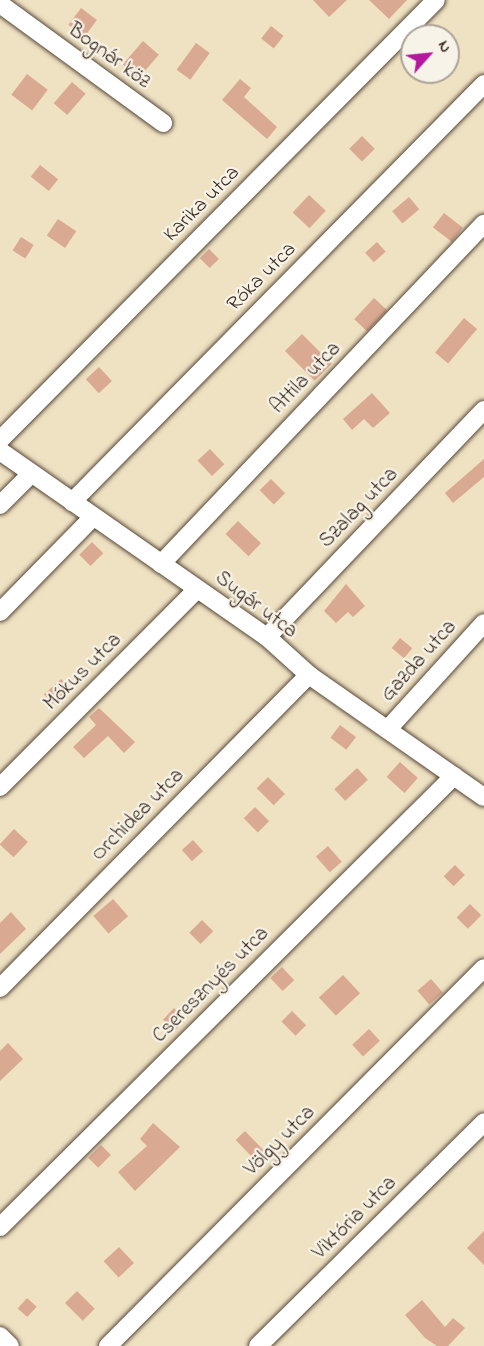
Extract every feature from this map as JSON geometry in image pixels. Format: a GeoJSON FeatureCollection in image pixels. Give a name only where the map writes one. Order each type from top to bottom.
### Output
{"type":"FeatureCollection","features":[{"type":"Feature","properties":{"kind":"street","name":"Karika utca"},"geometry":{"type":"LineString","coordinates":[[0,440],[436,0]]}},
{"type":"Feature","properties":{"kind":"street","name":"Bognár köz"},"geometry":{"type":"LineString","coordinates":[[0,4],[164,123]]}},
{"type":"Feature","properties":{"kind":"street","name":"Róka utca"},"geometry":{"type":"LineString","coordinates":[[72,502],[484,84]]}},
{"type":"Feature","properties":{"kind":"street","name":"Attila utca"},"geometry":{"type":"LineString","coordinates":[[161,564],[484,224]]}},
{"type":"Feature","properties":{"kind":"street","name":"Szalag utca"},"geometry":{"type":"LineString","coordinates":[[267,637],[484,410]]}},
{"type":"Feature","properties":{"kind":"street","name":"Sugár utca"},"geometry":{"type":"LineString","coordinates":[[0,451],[267,637],[309,675],[484,797]]}},
{"type":"Feature","properties":{"kind":"street"},"geometry":{"type":"LineString","coordinates":[[0,505],[31,474]]}},
{"type":"Feature","properties":{"kind":"street"},"geometry":{"type":"LineString","coordinates":[[0,612],[93,517]]}},
{"type":"Feature","properties":{"kind":"street","name":"Mókus utca"},"geometry":{"type":"LineString","coordinates":[[0,787],[197,589]]}},
{"type":"Feature","properties":{"kind":"street","name":"Gazda utca"},"geometry":{"type":"LineString","coordinates":[[388,729],[484,623]]}},
{"type":"Feature","properties":{"kind":"street","name":"Orchidea utca"},"geometry":{"type":"LineString","coordinates":[[0,988],[309,675]]}},
{"type":"Feature","properties":{"kind":"street","name":"Cseresznyés utca"},"geometry":{"type":"LineString","coordinates":[[0,1227],[454,776]]}},
{"type":"Feature","properties":{"kind":"street","name":"Völgy utca"},"geometry":{"type":"LineString","coordinates":[[108,1346],[484,968]]}},
{"type":"Feature","properties":{"kind":"street","name":"Viktória utca"},"geometry":{"type":"LineString","coordinates":[[258,1346],[484,1122]]}},
{"type":"Feature","properties":{"kind":"street"},"geometry":{"type":"LineString","coordinates":[[0,1336],[10,1346]]}},
{"type":"Feature","properties":{"kind":"building"},"geometry":{"type":"Polygon","coordinates":[[[313,0],[347,0],[329,17],[313,0]]]}},
{"type":"Feature","properties":{"kind":"building"},"geometry":{"type":"Polygon","coordinates":[[[369,0],[407,0],[389,19],[369,0]]]}},
{"type":"Feature","properties":{"kind":"building"},"geometry":{"type":"Polygon","coordinates":[[[81,8],[97,20],[84,37],[68,25],[81,8]]]}},
{"type":"Feature","properties":{"kind":"building"},"geometry":{"type":"Polygon","coordinates":[[[271,26],[284,36],[274,48],[261,39],[271,26]]]}},
{"type":"Feature","properties":{"kind":"building"},"geometry":{"type":"Polygon","coordinates":[[[143,41],[159,55],[139,78],[123,64],[143,41]]]}},
{"type":"Feature","properties":{"kind":"building"},"geometry":{"type":"Polygon","coordinates":[[[196,43],[210,53],[190,80],[177,70],[196,43]]]}},
{"type":"Feature","properties":{"kind":"building"},"geometry":{"type":"Polygon","coordinates":[[[27,74],[48,90],[32,110],[11,95],[27,74]]]}},
{"type":"Feature","properties":{"kind":"building"},"geometry":{"type":"Polygon","coordinates":[[[240,79],[251,88],[244,97],[277,127],[267,139],[222,100],[240,79]]]}},
{"type":"Feature","properties":{"kind":"building"},"geometry":{"type":"Polygon","coordinates":[[[72,82],[86,94],[67,115],[54,103],[72,82]]]}},
{"type":"Feature","properties":{"kind":"building"},"geometry":{"type":"Polygon","coordinates":[[[362,136],[375,149],[362,161],[349,149],[362,136]]]}},
{"type":"Feature","properties":{"kind":"building"},"geometry":{"type":"Polygon","coordinates":[[[40,165],[58,179],[49,191],[31,177],[40,165]]]}},
{"type":"Feature","properties":{"kind":"building"},"geometry":{"type":"Polygon","coordinates":[[[309,195],[326,211],[309,228],[293,213],[309,195]]]}},
{"type":"Feature","properties":{"kind":"building"},"geometry":{"type":"Polygon","coordinates":[[[409,197],[419,209],[402,223],[392,211],[409,197]]]}},
{"type":"Feature","properties":{"kind":"building"},"geometry":{"type":"Polygon","coordinates":[[[444,213],[463,228],[452,242],[433,227],[444,213]]]}},
{"type":"Feature","properties":{"kind":"building"},"geometry":{"type":"Polygon","coordinates":[[[58,219],[76,231],[65,248],[47,236],[58,219]]]}},
{"type":"Feature","properties":{"kind":"building"},"geometry":{"type":"Polygon","coordinates":[[[21,237],[34,245],[25,259],[13,251],[21,237]]]}},
{"type":"Feature","properties":{"kind":"building"},"geometry":{"type":"Polygon","coordinates":[[[377,242],[386,252],[374,262],[365,253],[377,242]]]}},
{"type":"Feature","properties":{"kind":"building"},"geometry":{"type":"Polygon","coordinates":[[[209,249],[219,259],[210,268],[200,258],[209,249]]]}},
{"type":"Feature","properties":{"kind":"building"},"geometry":{"type":"Polygon","coordinates":[[[374,298],[387,310],[367,331],[354,319],[374,298]]]}},
{"type":"Feature","properties":{"kind":"building"},"geometry":{"type":"Polygon","coordinates":[[[464,318],[477,329],[448,363],[435,352],[464,318]]]}},
{"type":"Feature","properties":{"kind":"building"},"geometry":{"type":"Polygon","coordinates":[[[302,334],[332,364],[315,381],[285,351],[302,334]]]}},
{"type":"Feature","properties":{"kind":"building"},"geometry":{"type":"Polygon","coordinates":[[[99,367],[112,381],[99,393],[86,379],[99,367]]]}},
{"type":"Feature","properties":{"kind":"building"},"geometry":{"type":"Polygon","coordinates":[[[372,393],[390,413],[373,428],[364,419],[352,430],[343,419],[372,393]]]}},
{"type":"Feature","properties":{"kind":"building"},"geometry":{"type":"Polygon","coordinates":[[[210,449],[224,464],[212,476],[198,461],[210,449]]]}},
{"type":"Feature","properties":{"kind":"building"},"geometry":{"type":"Polygon","coordinates":[[[484,459],[484,477],[453,503],[445,493],[484,459]]]}},
{"type":"Feature","properties":{"kind":"building"},"geometry":{"type":"Polygon","coordinates":[[[271,479],[285,493],[274,504],[260,490],[271,479]]]}},
{"type":"Feature","properties":{"kind":"building"},"geometry":{"type":"Polygon","coordinates":[[[238,521],[261,543],[249,556],[225,534],[238,521]]]}},
{"type":"Feature","properties":{"kind":"building"},"geometry":{"type":"Polygon","coordinates":[[[92,542],[103,553],[91,566],[79,555],[92,542]]]}},
{"type":"Feature","properties":{"kind":"building"},"geometry":{"type":"Polygon","coordinates":[[[346,584],[365,606],[353,617],[348,612],[336,623],[324,611],[346,584]]]}},
{"type":"Feature","properties":{"kind":"building"},"geometry":{"type":"Polygon","coordinates":[[[400,638],[412,648],[404,658],[392,648],[400,638]]]}},
{"type":"Feature","properties":{"kind":"building"},"geometry":{"type":"Polygon","coordinates":[[[61,679],[70,689],[53,704],[44,694],[61,679]]]}},
{"type":"Feature","properties":{"kind":"building"},"geometry":{"type":"Polygon","coordinates":[[[99,708],[135,742],[124,753],[108,736],[84,758],[73,747],[96,725],[89,717],[99,708]]]}},
{"type":"Feature","properties":{"kind":"building"},"geometry":{"type":"Polygon","coordinates":[[[340,725],[356,737],[346,750],[330,738],[340,725]]]}},
{"type":"Feature","properties":{"kind":"building"},"geometry":{"type":"Polygon","coordinates":[[[400,762],[418,778],[404,793],[387,777],[400,762]]]}},
{"type":"Feature","properties":{"kind":"building"},"geometry":{"type":"Polygon","coordinates":[[[357,768],[368,780],[345,801],[334,789],[357,768]]]}},
{"type":"Feature","properties":{"kind":"building"},"geometry":{"type":"Polygon","coordinates":[[[268,777],[285,794],[274,805],[257,788],[268,777]]]}},
{"type":"Feature","properties":{"kind":"building"},"geometry":{"type":"Polygon","coordinates":[[[255,807],[269,821],[258,832],[244,818],[255,807]]]}},
{"type":"Feature","properties":{"kind":"building"},"geometry":{"type":"Polygon","coordinates":[[[14,829],[28,842],[14,857],[0,844],[14,829]]]}},
{"type":"Feature","properties":{"kind":"building"},"geometry":{"type":"Polygon","coordinates":[[[193,840],[203,851],[192,861],[182,850],[193,840]]]}},
{"type":"Feature","properties":{"kind":"building"},"geometry":{"type":"Polygon","coordinates":[[[328,846],[342,862],[330,872],[316,856],[328,846]]]}},
{"type":"Feature","properties":{"kind":"building"},"geometry":{"type":"Polygon","coordinates":[[[455,865],[465,875],[454,886],[444,876],[455,865]]]}},
{"type":"Feature","properties":{"kind":"building"},"geometry":{"type":"Polygon","coordinates":[[[113,899],[128,916],[108,933],[93,916],[113,899]]]}},
{"type":"Feature","properties":{"kind":"building"},"geometry":{"type":"Polygon","coordinates":[[[470,904],[481,915],[468,929],[457,917],[470,904]]]}},
{"type":"Feature","properties":{"kind":"building"},"geometry":{"type":"Polygon","coordinates":[[[11,912],[26,929],[0,954],[0,923],[11,912]]]}},
{"type":"Feature","properties":{"kind":"building"},"geometry":{"type":"Polygon","coordinates":[[[202,920],[213,931],[201,944],[189,933],[202,920]]]}},
{"type":"Feature","properties":{"kind":"building"},"geometry":{"type":"Polygon","coordinates":[[[282,967],[294,980],[283,991],[270,978],[282,967]]]}},
{"type":"Feature","properties":{"kind":"building"},"geometry":{"type":"Polygon","coordinates":[[[343,975],[360,993],[336,1016],[319,998],[343,975]]]}},
{"type":"Feature","properties":{"kind":"building"},"geometry":{"type":"Polygon","coordinates":[[[431,979],[443,993],[429,1004],[417,991],[431,979]]]}},
{"type":"Feature","properties":{"kind":"building"},"geometry":{"type":"Polygon","coordinates":[[[174,1008],[186,1019],[175,1031],[163,1020],[174,1008]]]}},
{"type":"Feature","properties":{"kind":"building"},"geometry":{"type":"Polygon","coordinates":[[[292,1011],[306,1025],[296,1036],[281,1022],[292,1011]]]}},
{"type":"Feature","properties":{"kind":"building"},"geometry":{"type":"Polygon","coordinates":[[[369,1029],[380,1041],[363,1056],[352,1045],[369,1029]]]}},
{"type":"Feature","properties":{"kind":"building"},"geometry":{"type":"Polygon","coordinates":[[[8,1043],[23,1059],[0,1081],[0,1051],[8,1043]]]}},
{"type":"Feature","properties":{"kind":"building"},"geometry":{"type":"Polygon","coordinates":[[[153,1123],[180,1147],[135,1191],[118,1172],[147,1146],[140,1139],[153,1123]]]}},
{"type":"Feature","properties":{"kind":"building"},"geometry":{"type":"Polygon","coordinates":[[[245,1131],[267,1154],[258,1163],[236,1140],[245,1131]]]}},
{"type":"Feature","properties":{"kind":"building"},"geometry":{"type":"Polygon","coordinates":[[[101,1145],[111,1155],[98,1168],[88,1158],[101,1145]]]}},
{"type":"Feature","properties":{"kind":"building"},"geometry":{"type":"Polygon","coordinates":[[[484,1231],[484,1265],[467,1248],[484,1231]]]}},
{"type":"Feature","properties":{"kind":"building"},"geometry":{"type":"Polygon","coordinates":[[[119,1247],[134,1263],[119,1277],[104,1261],[119,1247]]]}},
{"type":"Feature","properties":{"kind":"building"},"geometry":{"type":"Polygon","coordinates":[[[77,1291],[95,1309],[83,1321],[65,1303],[77,1291]]]}},
{"type":"Feature","properties":{"kind":"building"},"geometry":{"type":"Polygon","coordinates":[[[27,1298],[37,1307],[27,1317],[18,1308],[27,1298]]]}},
{"type":"Feature","properties":{"kind":"building"},"geometry":{"type":"Polygon","coordinates":[[[422,1300],[445,1327],[453,1318],[465,1328],[448,1346],[437,1346],[425,1338],[405,1315],[422,1300]]]}}]}
